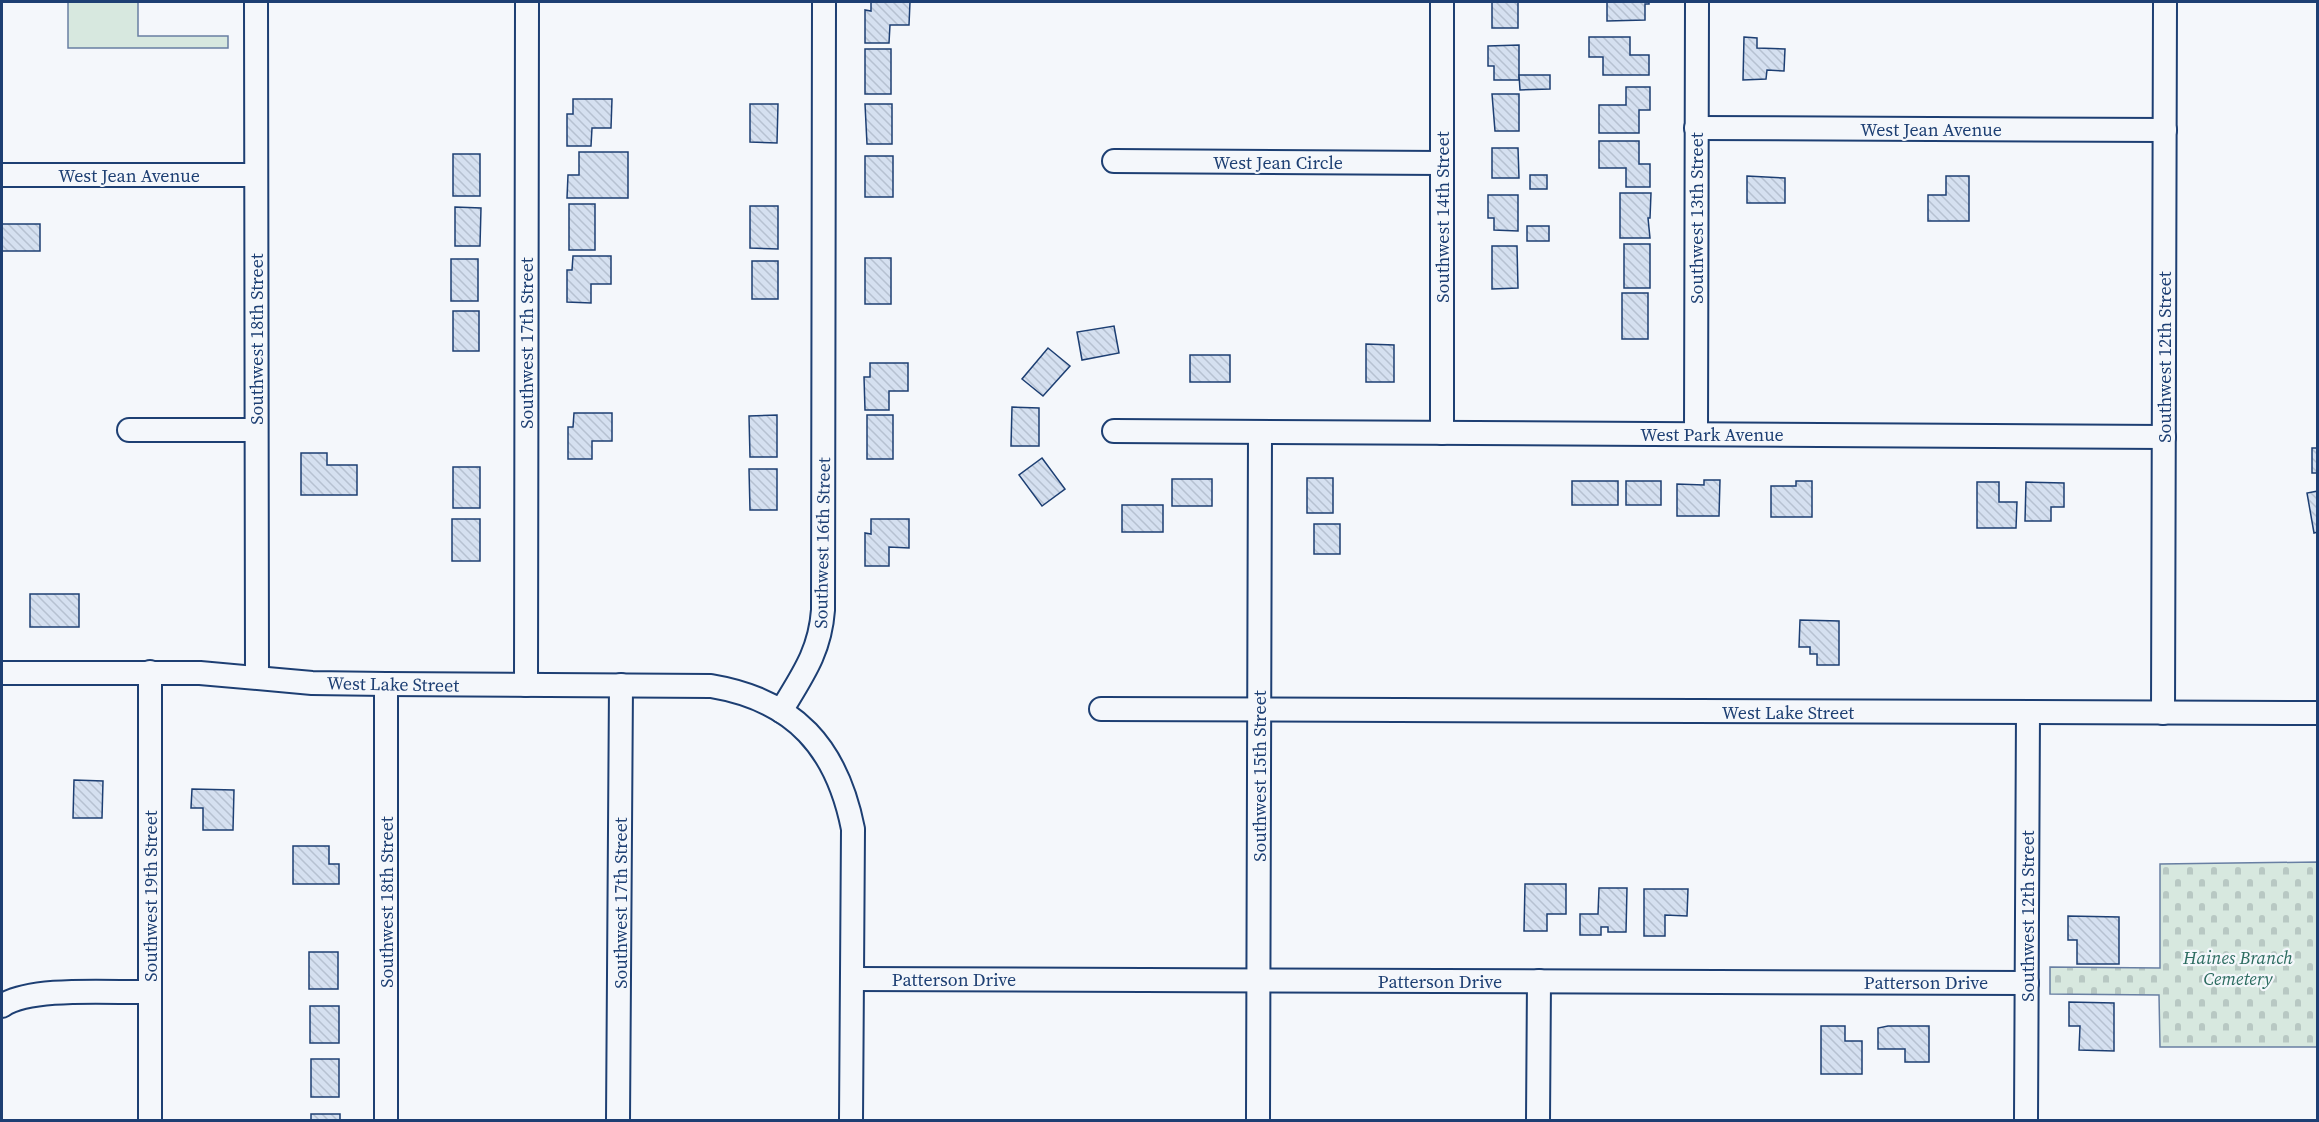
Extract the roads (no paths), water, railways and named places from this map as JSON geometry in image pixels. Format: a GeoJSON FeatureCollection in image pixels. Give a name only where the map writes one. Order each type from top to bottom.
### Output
{"type":"FeatureCollection","features":[{"type":"Feature","properties":{"kind":"street","name":"Southwest 18th Street"},"geometry":{"type":"LineString","coordinates":[[256,2],[257,677]]}},
{"type":"Feature","properties":{"kind":"street","name":"Southwest 17th Street"},"geometry":{"type":"LineString","coordinates":[[526,685],[527,2]]}},
{"type":"Feature","properties":{"kind":"street","name":"Southwest 16th Street"},"geometry":{"type":"LineString","coordinates":[[780,711],[812,660],[820,635],[823,610],[824,2]]}},
{"type":"Feature","properties":{"kind":"street","name":"Southwest 14th Street"},"geometry":{"type":"LineString","coordinates":[[1442,2],[1442,433]]}},
{"type":"Feature","properties":{"kind":"street","name":"Southwest 13th Street"},"geometry":{"type":"LineString","coordinates":[[1696,434],[1697,2]]}},
{"type":"Feature","properties":{"kind":"street","name":"Southwest 12th Street"},"geometry":{"type":"LineString","coordinates":[[2163,713],[2165,2]]}},
{"type":"Feature","properties":{"kind":"street","name":"West Jean Avenue"},"geometry":{"type":"LineString","coordinates":[[1696,128],[2165,130]]}},
{"type":"Feature","properties":{"kind":"street","name":"West Jean Circle"},"geometry":{"type":"LineString","coordinates":[[1113,161],[1442,163]]}},
{"type":"Feature","properties":{"kind":"street","name":"West Jean Avenue"},"geometry":{"type":"LineString","coordinates":[[2,175],[256,175]]}},
{"type":"Feature","properties":{"kind":"street"},"geometry":{"type":"LineString","coordinates":[[129,430],[256,430]]}},
{"type":"Feature","properties":{"kind":"street","name":"West Park Avenue"},"geometry":{"type":"LineString","coordinates":[[1113,431],[2164,436]]}},
{"type":"Feature","properties":{"kind":"street","name":"Southwest 15th Street"},"geometry":{"type":"LineString","coordinates":[[1258,1120],[1260,432]]}},
{"type":"Feature","properties":{"kind":"street","name":"Southwest 19th Street"},"geometry":{"type":"LineString","coordinates":[[150,672],[150,1120]]}},
{"type":"Feature","properties":{"kind":"street","name":"West Lake Street"},"geometry":{"type":"LineString","coordinates":[[2,673],[200,673],[312,683],[711,686],[755,697],[780,711]]}},
{"type":"Feature","properties":{"kind":"street","name":"Southwest 18th Street"},"geometry":{"type":"LineString","coordinates":[[386,684],[386,1120]]}},
{"type":"Feature","properties":{"kind":"street","name":"Southwest 17th Street"},"geometry":{"type":"LineString","coordinates":[[618,1120],[621,685]]}},
{"type":"Feature","properties":{"kind":"street","name":"West Lake Street"},"geometry":{"type":"LineString","coordinates":[[1101,709],[2318,713]]}},
{"type":"Feature","properties":{"kind":"street"},"geometry":{"type":"LineString","coordinates":[[780,711],[808,733],[825,754],[839,777],[848,803],[853,829],[851,1120]]}},
{"type":"Feature","properties":{"kind":"street","name":"Southwest 12th Street"},"geometry":{"type":"LineString","coordinates":[[2026,1120],[2028,712]]}},
{"type":"Feature","properties":{"kind":"street","name":"Patterson Drive"},"geometry":{"type":"LineString","coordinates":[[852,979],[2027,983]]}},
{"type":"Feature","properties":{"kind":"street"},"geometry":{"type":"LineString","coordinates":[[1538,1120],[1539,981]]}},
{"type":"Feature","properties":{"kind":"street"},"geometry":{"type":"LineString","coordinates":[[2,1006],[23,996],[41,993],[150,992]]}},
{"type":"Feature","properties":{"kind":"park label","name":"Haines Branch Cemetery"},"geometry":{"type":"Point","coordinates":[2238,967]}}]}
